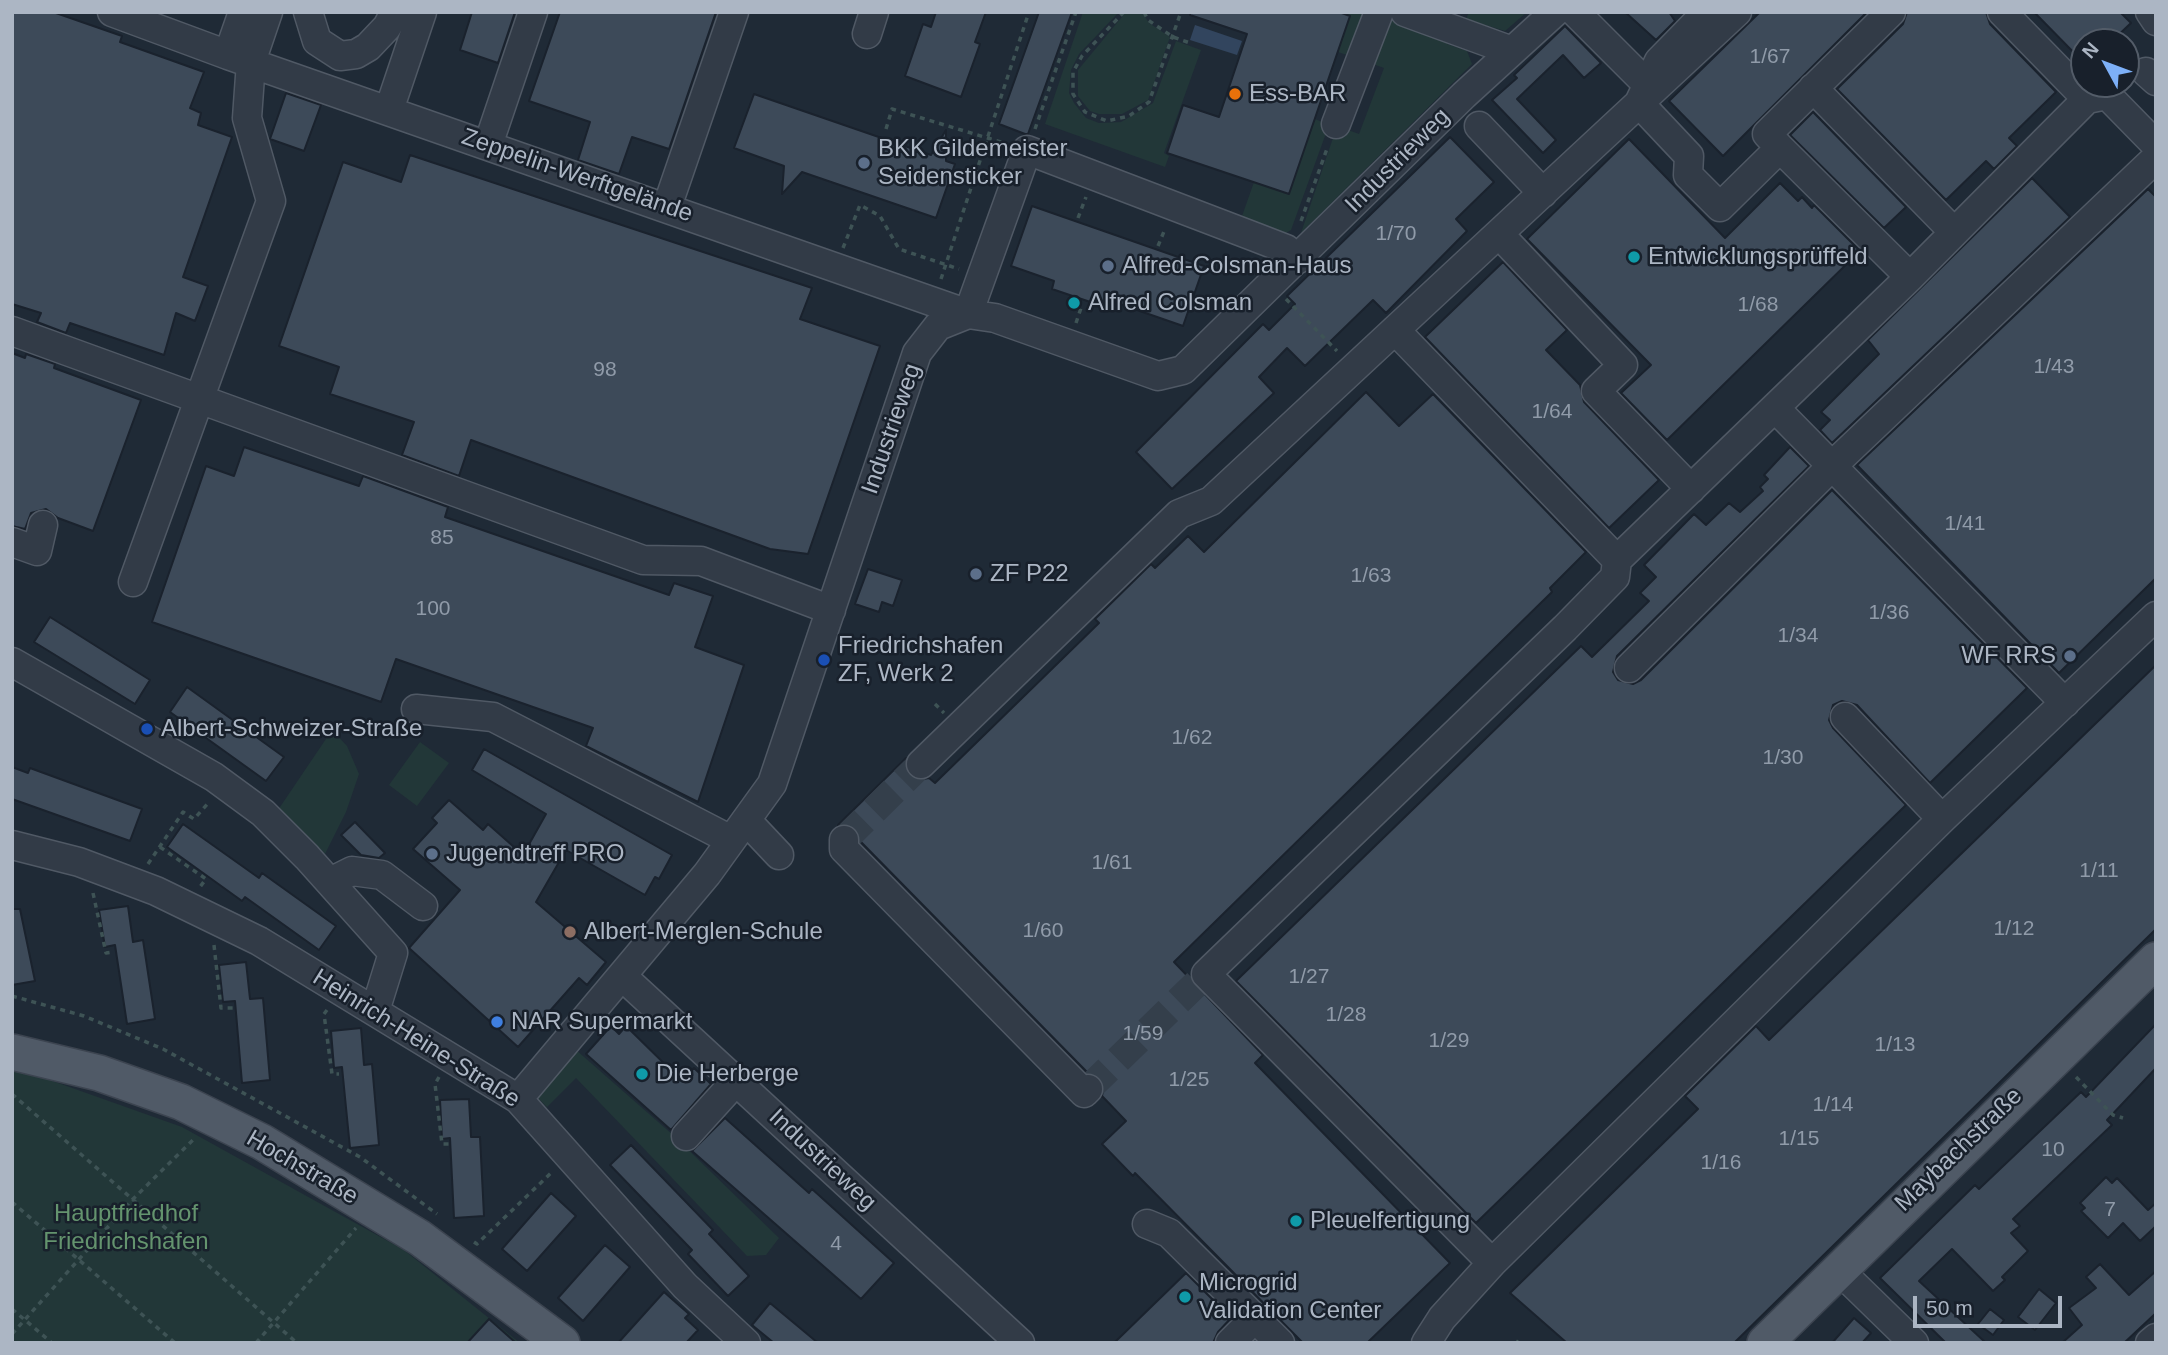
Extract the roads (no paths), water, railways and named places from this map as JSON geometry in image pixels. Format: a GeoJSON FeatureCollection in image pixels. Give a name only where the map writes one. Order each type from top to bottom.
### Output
{"type":"FeatureCollection","features":[{"type":"Feature","properties":{"kind":"main road","name":"Maybachstraße"},"geometry":{"type":"LineString","coordinates":[[1765,1343],[1844,1275],[2093,1034],[2156,960]]}},
{"type":"Feature","properties":{"kind":"main road","name":"Maybachstraße"},"geometry":{"type":"LineString","coordinates":[[2093,1034],[2156,986]]}},
{"type":"Feature","properties":{"kind":"main road","name":"Hochstraße"},"geometry":{"type":"LineString","coordinates":[[12,1052],[122,1081],[181,1102],[262,1142],[420,1238],[549,1339]]}},
{"type":"Feature","properties":{"kind":"main road","name":"Maybachstraße"},"geometry":{"type":"LineString","coordinates":[[1790,1343],[1844,1275]]}},
{"type":"Feature","properties":{"kind":"street","name":"Zeppelin-Werftgelände"},"geometry":{"type":"LineString","coordinates":[[112,12],[968,314]]}},
{"type":"Feature","properties":{"kind":"street"},"geometry":{"type":"LineString","coordinates":[[133,582],[271,201],[247,118],[239,59],[243,12]]}},
{"type":"Feature","properties":{"kind":"street"},"geometry":{"type":"LineString","coordinates":[[239,59],[268,12]]}},
{"type":"Feature","properties":{"kind":"street"},"geometry":{"type":"LineString","coordinates":[[308,12],[317,41],[340,56],[356,54],[368,47],[387,27],[395,12]]}},
{"type":"Feature","properties":{"kind":"street"},"geometry":{"type":"LineString","coordinates":[[389,110],[422,12]]}},
{"type":"Feature","properties":{"kind":"street"},"geometry":{"type":"LineString","coordinates":[[488,145],[533,12]]}},
{"type":"Feature","properties":{"kind":"street"},"geometry":{"type":"LineString","coordinates":[[667,207],[734,12]]}},
{"type":"Feature","properties":{"kind":"street"},"geometry":{"type":"LineString","coordinates":[[1336,124],[1379,12]]}},
{"type":"Feature","properties":{"kind":"street"},"geometry":{"type":"LineString","coordinates":[[1405,12],[1512,51]]}},
{"type":"Feature","properties":{"kind":"street","name":"Industrieweg"},"geometry":{"type":"LineString","coordinates":[[518,1099],[623,977],[772,785],[917,353],[938,326],[968,314],[995,318],[1158,376],[1182,370],[1201,353],[1298,246],[1555,12]]}},
{"type":"Feature","properties":{"kind":"street"},"geometry":{"type":"LineString","coordinates":[[1575,12],[1643,94],[1689,156],[1688,175],[1720,207],[1780,148]]}},
{"type":"Feature","properties":{"kind":"street"},"geometry":{"type":"LineString","coordinates":[[1643,94],[1659,61],[1707,12]]}},
{"type":"Feature","properties":{"kind":"street"},"geometry":{"type":"LineString","coordinates":[[921,764],[1179,513],[1211,501],[1543,193],[1643,94],[1737,12]]}},
{"type":"Feature","properties":{"kind":"street"},"geometry":{"type":"LineString","coordinates":[[1891,12],[1767,134],[1910,277]]}},
{"type":"Feature","properties":{"kind":"street"},"geometry":{"type":"LineString","coordinates":[[2002,12],[2087,99]]}},
{"type":"Feature","properties":{"kind":"street"},"geometry":{"type":"LineString","coordinates":[[2150,12],[2156,21]]}},
{"type":"Feature","properties":{"kind":"street"},"geometry":{"type":"LineString","coordinates":[[1813,88],[1954,232]]}},
{"type":"Feature","properties":{"kind":"street"},"geometry":{"type":"LineString","coordinates":[[1492,1263],[1202,978],[1565,628],[1615,577],[1617,561],[1910,277],[2087,99],[2107,95],[2153,141],[1629,668]]}},
{"type":"Feature","properties":{"kind":"street"},"geometry":{"type":"LineString","coordinates":[[1479,126],[1543,193]]}},
{"type":"Feature","properties":{"kind":"street"},"geometry":{"type":"LineString","coordinates":[[968,314],[1027,150],[1286,249],[1298,246]]}},
{"type":"Feature","properties":{"kind":"street"},"geometry":{"type":"LineString","coordinates":[[1499,234],[1623,365],[1595,391],[1691,489]]}},
{"type":"Feature","properties":{"kind":"street"},"geometry":{"type":"LineString","coordinates":[[1395,330],[1617,561]]}},
{"type":"Feature","properties":{"kind":"street"},"geometry":{"type":"LineString","coordinates":[[12,331],[643,560],[701,561],[831,610]]}},
{"type":"Feature","properties":{"kind":"street"},"geometry":{"type":"LineString","coordinates":[[1775,408],[2065,702]]}},
{"type":"Feature","properties":{"kind":"street"},"geometry":{"type":"LineString","coordinates":[[12,542],[37,551],[43,525]]}},
{"type":"Feature","properties":{"kind":"street"},"geometry":{"type":"LineString","coordinates":[[1426,1343],[1443,1318],[1492,1263],[1942,819],[2156,615]]}},
{"type":"Feature","properties":{"kind":"street"},"geometry":{"type":"LineString","coordinates":[[12,662],[223,784],[263,813],[330,882],[393,953],[374,1011]]}},
{"type":"Feature","properties":{"kind":"street"},"geometry":{"type":"LineString","coordinates":[[416,709],[493,717],[739,830],[779,855]]}},
{"type":"Feature","properties":{"kind":"street"},"geometry":{"type":"LineString","coordinates":[[1845,717],[1942,819]]}},
{"type":"Feature","properties":{"kind":"street"},"geometry":{"type":"LineString","coordinates":[[844,840],[844,849],[1084,1093],[1088,1089]]}},
{"type":"Feature","properties":{"kind":"street","name":"Heinrich-Heine-Straße"},"geometry":{"type":"LineString","coordinates":[[12,845],[79,862],[135,883],[260,941],[518,1099],[685,1286],[746,1343]]}},
{"type":"Feature","properties":{"kind":"street"},"geometry":{"type":"LineString","coordinates":[[330,882],[352,870],[383,875],[423,906]]}},
{"type":"Feature","properties":{"kind":"street","name":"Industrieweg"},"geometry":{"type":"LineString","coordinates":[[623,977],[1020,1343]]}},
{"type":"Feature","properties":{"kind":"street"},"geometry":{"type":"LineString","coordinates":[[686,1136],[736,1081]]}},
{"type":"Feature","properties":{"kind":"street"},"geometry":{"type":"LineString","coordinates":[[1147,1224],[1169,1233],[1280,1343]]}},
{"type":"Feature","properties":{"kind":"street"},"geometry":{"type":"LineString","coordinates":[[1844,1275],[1914,1343]]}},
{"type":"Feature","properties":{"kind":"street"},"geometry":{"type":"LineString","coordinates":[[1230,1343],[1255,1318]]}},
{"type":"Feature","properties":{"kind":"street"},"geometry":{"type":"LineString","coordinates":[[2150,1343],[2156,1338]]}},
{"type":"Feature","properties":{"kind":"water"},"geometry":{"type":"Polygon","coordinates":[[[1195,25],[1242,41],[1237,55],[1190,40],[1195,25]]]}},
{"type":"Feature","properties":{"kind":"tunnel"},"geometry":{"type":"LineString","coordinates":[[844,840],[921,764]]}},
{"type":"Feature","properties":{"kind":"tunnel"},"geometry":{"type":"LineString","coordinates":[[1088,1089],[1197,983]]}},
{"type":"Feature","properties":{"kind":"place","name":"Ess-BAR"},"geometry":{"type":"Point","coordinates":[1235,94]}},
{"type":"Feature","properties":{"kind":"place","name":"BKK Gildemeister Seidensticker"},"geometry":{"type":"Point","coordinates":[864,163]}},
{"type":"Feature","properties":{"kind":"place","name":"Entwicklungsprüffeld"},"geometry":{"type":"Point","coordinates":[1634,257]}},
{"type":"Feature","properties":{"kind":"place","name":"Alfred-Colsman-Haus"},"geometry":{"type":"Point","coordinates":[1108,266]}},
{"type":"Feature","properties":{"kind":"place","name":"Alfred Colsman"},"geometry":{"type":"Point","coordinates":[1074,303]}},
{"type":"Feature","properties":{"kind":"place","name":"ZF P22"},"geometry":{"type":"Point","coordinates":[976,574]}},
{"type":"Feature","properties":{"kind":"place","name":"WF RRS"},"geometry":{"type":"Point","coordinates":[2070,656]}},
{"type":"Feature","properties":{"kind":"place","name":"Friedrichshafen ZF, Werk 2"},"geometry":{"type":"Point","coordinates":[824,660]}},
{"type":"Feature","properties":{"kind":"place","name":"Albert-Schweizer-Straße"},"geometry":{"type":"Point","coordinates":[147,729]}},
{"type":"Feature","properties":{"kind":"place","name":"Jugendtreff PRO"},"geometry":{"type":"Point","coordinates":[432,854]}},
{"type":"Feature","properties":{"kind":"place","name":"Albert-Merglen-Schule"},"geometry":{"type":"Point","coordinates":[570,932]}},
{"type":"Feature","properties":{"kind":"place","name":"NAR Supermarkt"},"geometry":{"type":"Point","coordinates":[497,1022]}},
{"type":"Feature","properties":{"kind":"place","name":"Die Herberge"},"geometry":{"type":"Point","coordinates":[642,1074]}},
{"type":"Feature","properties":{"kind":"place","name":"Pleuelfertigung"},"geometry":{"type":"Point","coordinates":[1296,1221]}},
{"type":"Feature","properties":{"kind":"place","name":"Microgrid Validation Center"},"geometry":{"type":"Point","coordinates":[1185,1297]}},
{"type":"Feature","properties":{"kind":"park label","name":"Hauptfriedhof Friedrichshafen"},"geometry":{"type":"Point","coordinates":[126,1228]}}]}
